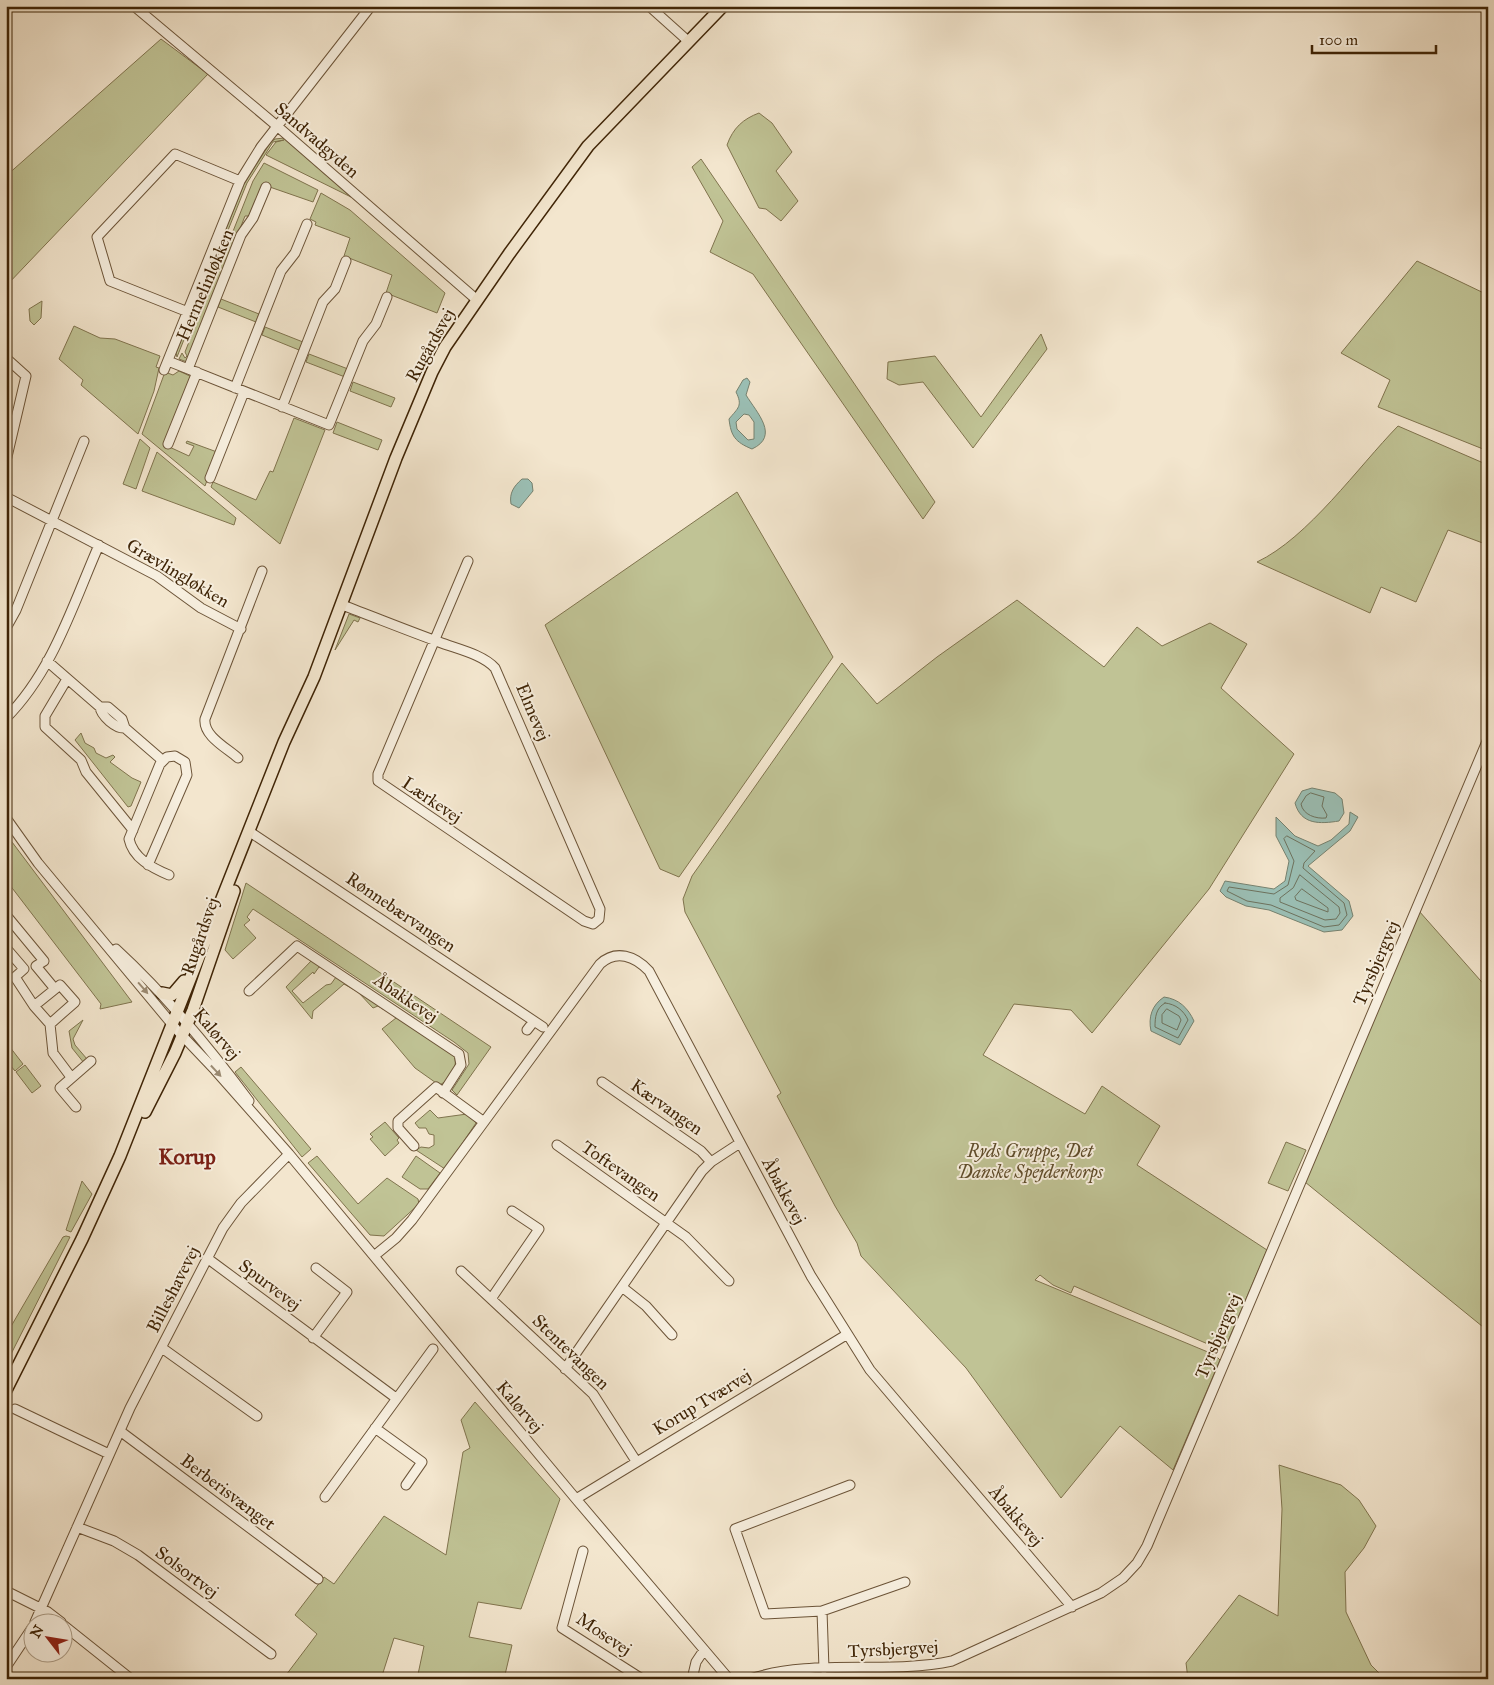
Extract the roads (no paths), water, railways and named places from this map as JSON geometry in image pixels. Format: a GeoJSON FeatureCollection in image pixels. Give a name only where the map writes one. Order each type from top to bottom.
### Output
{"type":"FeatureCollection","features":[{"type":"Feature","properties":{"kind":"main road","name":"Rugårdsvej"},"geometry":{"type":"LineString","coordinates":[[120,1156],[140,1121],[177,1030],[253,833],[284,742],[296,720],[342,605],[420,398],[446,347],[477,300],[588,146],[723,6]]}},
{"type":"Feature","properties":{"kind":"main road","name":"Rugårdsvej"},"geometry":{"type":"LineString","coordinates":[[182,1017],[203,949],[253,833]]}},
{"type":"Feature","properties":{"kind":"main road"},"geometry":{"type":"LineString","coordinates":[[182,1017],[213,937],[218,912]]}},
{"type":"Feature","properties":{"kind":"main road"},"geometry":{"type":"LineString","coordinates":[[162,994],[169,996],[174,994],[203,949]]}},
{"type":"Feature","properties":{"kind":"main road","name":"Rugårdsvej"},"geometry":{"type":"LineString","coordinates":[[6,1390],[82,1239],[177,1030]]}},
{"type":"Feature","properties":{"kind":"street","name":"Sandvadgyden"},"geometry":{"type":"LineString","coordinates":[[134,6],[277,126],[477,300]]}},
{"type":"Feature","properties":{"kind":"street","name":"Hermelinløkken"},"geometry":{"type":"LineString","coordinates":[[164,370],[240,181],[277,126],[371,6]]}},
{"type":"Feature","properties":{"kind":"street"},"geometry":{"type":"LineString","coordinates":[[649,6],[688,41]]}},
{"type":"Feature","properties":{"kind":"street","name":"Hermelinløkken"},"geometry":{"type":"LineString","coordinates":[[188,312],[110,281],[97,236],[175,154],[240,181]]}},
{"type":"Feature","properties":{"kind":"street","name":"Hermelinløkken"},"geometry":{"type":"LineString","coordinates":[[188,369],[241,235],[253,218],[266,187]]}},
{"type":"Feature","properties":{"kind":"street"},"geometry":{"type":"LineString","coordinates":[[234,388],[281,271],[295,253],[307,224]]}},
{"type":"Feature","properties":{"kind":"street"},"geometry":{"type":"LineString","coordinates":[[282,407],[323,302],[335,289],[346,261]]}},
{"type":"Feature","properties":{"kind":"street","name":"Hermelinløkken"},"geometry":{"type":"LineString","coordinates":[[168,361],[326,425],[330,424],[363,341],[376,324],[387,297]]}},
{"type":"Feature","properties":{"kind":"street"},"geometry":{"type":"LineString","coordinates":[[6,358],[26,376],[6,461]]}},
{"type":"Feature","properties":{"kind":"street"},"geometry":{"type":"LineString","coordinates":[[168,444],[197,372]]}},
{"type":"Feature","properties":{"kind":"street"},"geometry":{"type":"LineString","coordinates":[[210,478],[244,392]]}},
{"type":"Feature","properties":{"kind":"street"},"geometry":{"type":"LineString","coordinates":[[6,628],[16,610],[84,441]]}},
{"type":"Feature","properties":{"kind":"street","name":"Grævlingløkken"},"geometry":{"type":"LineString","coordinates":[[6,497],[157,576],[202,608],[241,629]]}},
{"type":"Feature","properties":{"kind":"street","name":"Grævlingløkken"},"geometry":{"type":"LineString","coordinates":[[6,718],[27,692],[60,638],[99,545]]}},
{"type":"Feature","properties":{"kind":"street"},"geometry":{"type":"LineString","coordinates":[[435,641],[468,561]]}},
{"type":"Feature","properties":{"kind":"street","name":"Grævlingløkken"},"geometry":{"type":"LineString","coordinates":[[238,758],[210,734],[204,724],[262,571]]}},
{"type":"Feature","properties":{"kind":"street","name":"Elmevej"},"geometry":{"type":"LineString","coordinates":[[342,605],[486,661],[497,671],[600,910],[597,922]]}},
{"type":"Feature","properties":{"kind":"street","name":"Lærkevej"},"geometry":{"type":"LineString","coordinates":[[435,641],[378,774],[378,781],[587,923],[597,922]]}},
{"type":"Feature","properties":{"kind":"street"},"geometry":{"type":"LineString","coordinates":[[47,661],[100,707],[103,715],[118,728],[125,728],[162,760]]}},
{"type":"Feature","properties":{"kind":"street"},"geometry":{"type":"LineString","coordinates":[[67,680],[45,716],[45,726],[81,760],[86,772],[133,830]]}},
{"type":"Feature","properties":{"kind":"street","name":"Tyrsbjergvej"},"geometry":{"type":"LineString","coordinates":[[750,1679],[778,1673],[824,1669],[931,1666],[952,1661],[1101,1593],[1123,1578],[1137,1562],[1147,1546],[1488,738]]}},
{"type":"Feature","properties":{"kind":"street"},"geometry":{"type":"LineString","coordinates":[[148,865],[188,775],[187,766],[179,758],[170,756],[162,760],[129,839],[131,846],[148,865],[169,875]]}},
{"type":"Feature","properties":{"kind":"street","name":"Kalørvej"},"geometry":{"type":"LineString","coordinates":[[6,818],[38,863],[177,1030],[289,1154],[576,1499],[729,1679]]}},
{"type":"Feature","properties":{"kind":"street","name":"Rønnebærvangen"},"geometry":{"type":"LineString","coordinates":[[253,833],[543,1027]]}},
{"type":"Feature","properties":{"kind":"street"},"geometry":{"type":"LineString","coordinates":[[6,915],[44,961],[36,966],[55,989]]}},
{"type":"Feature","properties":{"kind":"street","name":"Kalørvej"},"geometry":{"type":"LineString","coordinates":[[88,924],[162,994],[225,1067],[289,1154]]}},
{"type":"Feature","properties":{"kind":"street","name":"Åbakkevej"},"geometry":{"type":"LineString","coordinates":[[249,990],[298,946],[459,1054],[461,1065],[443,1092]]}},
{"type":"Feature","properties":{"kind":"street"},"geometry":{"type":"LineString","coordinates":[[6,948],[24,969],[15,977],[34,1006],[50,1024],[53,1053],[71,1077]]}},
{"type":"Feature","properties":{"kind":"street","name":"Åbakkevej"},"geometry":{"type":"LineString","coordinates":[[374,1256],[401,1233],[600,964],[612,957],[624,956],[634,958],[649,971],[811,1276],[846,1335],[870,1370],[1072,1607]]}},
{"type":"Feature","properties":{"kind":"street"},"geometry":{"type":"LineString","coordinates":[[34,1006],[60,984],[75,1002],[50,1024]]}},
{"type":"Feature","properties":{"kind":"street"},"geometry":{"type":"LineString","coordinates":[[527,1030],[534,1020]]}},
{"type":"Feature","properties":{"kind":"street"},"geometry":{"type":"LineString","coordinates":[[76,1106],[60,1088],[91,1061]]}},
{"type":"Feature","properties":{"kind":"street","name":"Kærvangen"},"geometry":{"type":"LineString","coordinates":[[602,1082],[701,1151],[711,1162]]}},
{"type":"Feature","properties":{"kind":"street"},"geometry":{"type":"LineString","coordinates":[[414,1146],[398,1128],[398,1121],[436,1087],[484,1122]]}},
{"type":"Feature","properties":{"kind":"street"},"geometry":{"type":"LineString","coordinates":[[565,1369],[711,1162],[740,1143]]}},
{"type":"Feature","properties":{"kind":"street","name":"Toftevangen"},"geometry":{"type":"LineString","coordinates":[[557,1145],[667,1222],[702,1250],[729,1281]]}},
{"type":"Feature","properties":{"kind":"street","name":"Billeshavevej"},"geometry":{"type":"LineString","coordinates":[[41,1612],[109,1454],[223,1228],[241,1203],[289,1154]]}},
{"type":"Feature","properties":{"kind":"street"},"geometry":{"type":"LineString","coordinates":[[491,1299],[539,1230],[512,1211]]}},
{"type":"Feature","properties":{"kind":"street","name":"Spurvevej"},"geometry":{"type":"LineString","coordinates":[[207,1258],[396,1398]]}},
{"type":"Feature","properties":{"kind":"street"},"geometry":{"type":"LineString","coordinates":[[313,1338],[347,1292],[316,1268]]}},
{"type":"Feature","properties":{"kind":"street","name":"Stentevangen"},"geometry":{"type":"LineString","coordinates":[[461,1271],[602,1405],[636,1461]]}},
{"type":"Feature","properties":{"kind":"street"},"geometry":{"type":"LineString","coordinates":[[622,1287],[646,1306],[672,1335]]}},
{"type":"Feature","properties":{"kind":"street","name":"Korup Tværvej"},"geometry":{"type":"LineString","coordinates":[[576,1499],[846,1335]]}},
{"type":"Feature","properties":{"kind":"street"},"geometry":{"type":"LineString","coordinates":[[162,1348],[257,1416]]}},
{"type":"Feature","properties":{"kind":"street"},"geometry":{"type":"LineString","coordinates":[[325,1497],[433,1348]]}},
{"type":"Feature","properties":{"kind":"street"},"geometry":{"type":"LineString","coordinates":[[15,1409],[109,1454]]}},
{"type":"Feature","properties":{"kind":"street"},"geometry":{"type":"LineString","coordinates":[[375,1428],[422,1462],[406,1484]]}},
{"type":"Feature","properties":{"kind":"street","name":"Berberisvænget"},"geometry":{"type":"LineString","coordinates":[[120,1431],[318,1578]]}},
{"type":"Feature","properties":{"kind":"street"},"geometry":{"type":"LineString","coordinates":[[850,1485],[735,1529],[765,1614],[822,1611],[905,1582]]}},
{"type":"Feature","properties":{"kind":"street","name":"Solsortvej"},"geometry":{"type":"LineString","coordinates":[[77,1527],[114,1541],[138,1555],[271,1654]]}},
{"type":"Feature","properties":{"kind":"street","name":"Mosevej"},"geometry":{"type":"LineString","coordinates":[[583,1551],[562,1628],[642,1679]]}},
{"type":"Feature","properties":{"kind":"street"},"geometry":{"type":"LineString","coordinates":[[6,1591],[47,1612]]}},
{"type":"Feature","properties":{"kind":"street"},"geometry":{"type":"LineString","coordinates":[[822,1611],[824,1669]]}},
{"type":"Feature","properties":{"kind":"street"},"geometry":{"type":"LineString","coordinates":[[72,1631],[131,1679]]}},
{"type":"Feature","properties":{"kind":"street"},"geometry":{"type":"LineString","coordinates":[[6,1667],[22,1643]]}},
{"type":"Feature","properties":{"kind":"street"},"geometry":{"type":"LineString","coordinates":[[692,1679],[696,1662],[704,1650]]}},
{"type":"Feature","properties":{"kind":"water"},"geometry":{"type":"Polygon","coordinates":[[[747,378],[750,382],[746,395],[764,424],[765,431],[764,438],[760,444],[752,449],[735,438],[729,419],[738,407],[739,401],[736,392],[743,380],[747,378]],[[744,414],[736,422],[737,429],[748,440],[754,439],[754,422],[749,415],[744,414]]]}},
{"type":"Feature","properties":{"kind":"water"},"geometry":{"type":"Polygon","coordinates":[[[522,479],[528,479],[532,483],[533,491],[519,508],[511,504],[511,493],[522,479]]]}},
{"type":"Feature","properties":{"kind":"water"},"geometry":{"type":"Polygon","coordinates":[[[1312,788],[1335,793],[1342,799],[1344,813],[1339,821],[1325,823],[1312,821],[1302,816],[1295,803],[1302,791],[1312,788]]]}},
{"type":"Feature","properties":{"kind":"water"},"geometry":{"type":"Polygon","coordinates":[[[1350,812],[1358,817],[1350,831],[1308,866],[1349,901],[1353,916],[1342,930],[1324,932],[1269,910],[1246,906],[1226,897],[1220,891],[1225,881],[1274,889],[1285,881],[1289,861],[1276,836],[1276,817],[1295,836],[1318,846],[1331,840],[1349,824],[1350,812]]]}},
{"type":"Feature","properties":{"kind":"water"},"geometry":{"type":"Polygon","coordinates":[[[1164,997],[1182,1005],[1194,1021],[1180,1045],[1151,1031],[1150,1021],[1152,1012],[1156,1004],[1164,997]]]}},
{"type":"Feature","properties":{"kind":"district","name":"Korup"},"geometry":{"type":"Point","coordinates":[187,1156]}},
{"type":"Feature","properties":{"kind":"park label","name":"Ryds Gruppe, Det Danske Spejderkorps"},"geometry":{"type":"Point","coordinates":[1030,1161]}}]}
